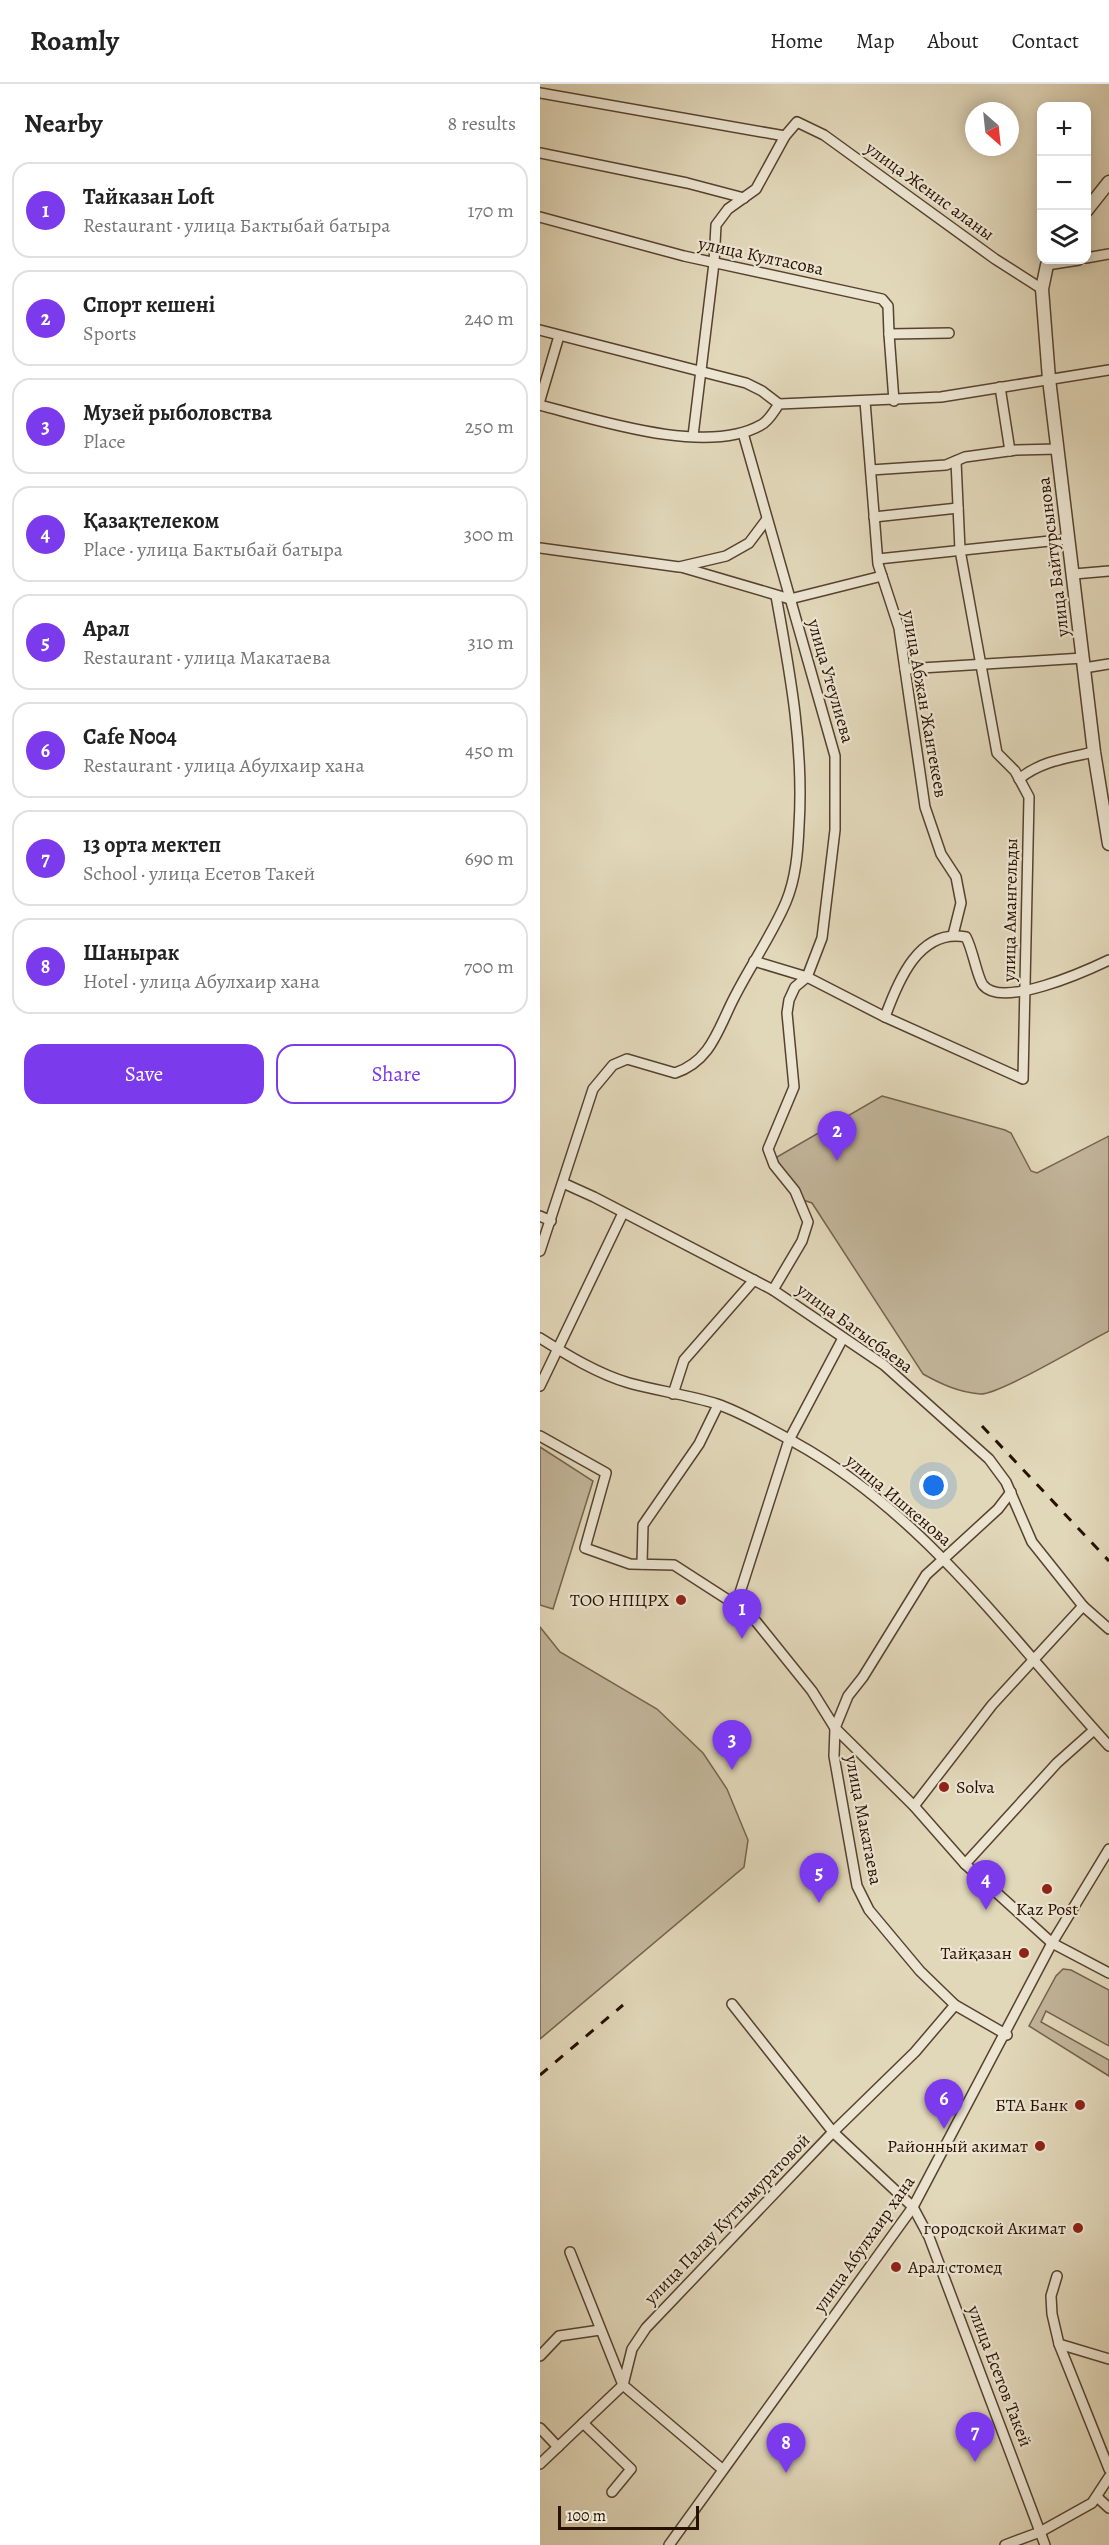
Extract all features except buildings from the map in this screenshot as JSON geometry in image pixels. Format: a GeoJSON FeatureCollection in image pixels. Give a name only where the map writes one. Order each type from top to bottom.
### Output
{"type":"FeatureCollection","features":[{"type":"Feature","properties":{"kind":"street"},"geometry":{"type":"LineString","coordinates":[[540,93],[786,136],[756,189],[728,209],[716,225],[714,263],[693,436]]}},
{"type":"Feature","properties":{"kind":"street","name":"улица Женис аланы"},"geometry":{"type":"LineString","coordinates":[[786,136],[797,122],[824,135],[995,259],[1042,289]]}},
{"type":"Feature","properties":{"kind":"street"},"geometry":{"type":"LineString","coordinates":[[540,153],[687,183],[744,198]]}},
{"type":"Feature","properties":{"kind":"street"},"geometry":{"type":"LineString","coordinates":[[1087,210],[1109,182]]}},
{"type":"Feature","properties":{"kind":"street","name":"улица Култасова"},"geometry":{"type":"LineString","coordinates":[[540,217],[714,263],[882,299],[888,306],[894,401]]}},
{"type":"Feature","properties":{"kind":"street"},"geometry":{"type":"LineString","coordinates":[[1091,257],[1109,254]]}},
{"type":"Feature","properties":{"kind":"street","name":"улица Байтурсынова"},"geometry":{"type":"LineString","coordinates":[[1048,264],[1042,289],[1048,379],[1070,539],[1094,752],[1109,844]]}},
{"type":"Feature","properties":{"kind":"street"},"geometry":{"type":"LineString","coordinates":[[540,330],[746,383],[762,391],[779,404],[894,401],[941,397],[1109,370]]}},
{"type":"Feature","properties":{"kind":"street"},"geometry":{"type":"LineString","coordinates":[[889,334],[949,333]]}},
{"type":"Feature","properties":{"kind":"street"},"geometry":{"type":"LineString","coordinates":[[540,400],[559,336]]}},
{"type":"Feature","properties":{"kind":"street"},"geometry":{"type":"LineString","coordinates":[[1000,387],[1010,451]]}},
{"type":"Feature","properties":{"kind":"street","name":"улица Абжан Жантекеев"},"geometry":{"type":"LineString","coordinates":[[866,401],[878,559],[899,628],[925,807],[941,854],[956,877],[961,903],[953,935]]}},
{"type":"Feature","properties":{"kind":"street"},"geometry":{"type":"LineString","coordinates":[[540,405],[662,434],[714,437],[743,433],[764,424],[779,404]]}},
{"type":"Feature","properties":{"kind":"street","name":"улица Утеулиева"},"geometry":{"type":"LineString","coordinates":[[743,433],[835,756],[835,830],[822,938],[807,977],[795,987],[787,1013],[794,1087],[768,1149],[774,1165],[795,1191],[808,1222],[802,1240],[772,1290]]}},
{"type":"Feature","properties":{"kind":"street"},"geometry":{"type":"LineString","coordinates":[[871,470],[946,465],[965,457],[1010,451],[1058,449]]}},
{"type":"Feature","properties":{"kind":"street"},"geometry":{"type":"LineString","coordinates":[[956,460],[960,550],[982,664]]}},
{"type":"Feature","properties":{"kind":"street"},"geometry":{"type":"LineString","coordinates":[[874,517],[958,508]]}},
{"type":"Feature","properties":{"kind":"street"},"geometry":{"type":"LineString","coordinates":[[679,567],[726,556],[749,543],[767,519]]}},
{"type":"Feature","properties":{"kind":"street"},"geometry":{"type":"LineString","coordinates":[[878,559],[1070,539]]}},
{"type":"Feature","properties":{"kind":"street"},"geometry":{"type":"LineString","coordinates":[[540,548],[679,567],[790,599],[882,576]]}},
{"type":"Feature","properties":{"kind":"street"},"geometry":{"type":"LineString","coordinates":[[1074,574],[1109,571]]}},
{"type":"Feature","properties":{"kind":"street"},"geometry":{"type":"LineString","coordinates":[[540,1251],[593,1089],[609,1070],[627,1059],[675,1073],[699,1061],[710,1049],[786,901],[797,862],[802,782],[798,717],[776,596]]}},
{"type":"Feature","properties":{"kind":"street"},"geometry":{"type":"LineString","coordinates":[[904,669],[982,664],[1109,664]]}},
{"type":"Feature","properties":{"kind":"street","name":"улица Амангельды"},"geometry":{"type":"LineString","coordinates":[[885,1017],[1023,1079],[1029,797],[1019,779],[997,753],[982,664]]}},
{"type":"Feature","properties":{"kind":"street"},"geometry":{"type":"LineString","coordinates":[[1019,779],[1032,768],[1094,752]]}},
{"type":"Feature","properties":{"kind":"street"},"geometry":{"type":"LineString","coordinates":[[754,961],[807,977],[885,1017],[899,981],[918,954],[935,939],[953,935],[966,937],[974,951],[982,984],[991,991],[1006,994],[1025,992],[1109,960]]}},
{"type":"Feature","properties":{"kind":"street","name":"улица Багысбаева"},"geometry":{"type":"LineString","coordinates":[[563,1183],[772,1290],[884,1365],[989,1459],[1006,1482],[1032,1542],[1083,1606],[1109,1629]]}},
{"type":"Feature","properties":{"kind":"street"},"geometry":{"type":"LineString","coordinates":[[540,1386],[623,1213]]}},
{"type":"Feature","properties":{"kind":"street"},"geometry":{"type":"LineString","coordinates":[[540,1216],[551,1221]]}},
{"type":"Feature","properties":{"kind":"street"},"geometry":{"type":"LineString","coordinates":[[673,1394],[684,1360],[754,1280]]}},
{"type":"Feature","properties":{"kind":"street","name":"улица Ишкенова"},"geometry":{"type":"LineString","coordinates":[[540,1338],[558,1350],[626,1382],[718,1405],[789,1440],[829,1463],[887,1507],[946,1560],[1109,1746]]}},
{"type":"Feature","properties":{"kind":"street"},"geometry":{"type":"LineString","coordinates":[[736,1605],[789,1440],[843,1338]]}},
{"type":"Feature","properties":{"kind":"street"},"geometry":{"type":"LineString","coordinates":[[642,1564],[643,1525],[699,1443],[718,1405]]}},
{"type":"Feature","properties":{"kind":"street"},"geometry":{"type":"LineString","coordinates":[[540,1436],[606,1473],[585,1548],[630,1564],[674,1565],[750,1614],[812,1691],[835,1728],[914,1806],[965,1864],[1052,1943],[1109,1973]]}},
{"type":"Feature","properties":{"kind":"street"},"geometry":{"type":"LineString","coordinates":[[835,1728],[848,1696],[863,1677],[926,1575],[936,1564],[946,1560],[998,1509],[1011,1492]]}},
{"type":"Feature","properties":{"kind":"street"},"geometry":{"type":"LineString","coordinates":[[914,1806],[992,1705],[1083,1606]]}},
{"type":"Feature","properties":{"kind":"street","name":"улица Макатаева"},"geometry":{"type":"LineString","coordinates":[[835,1728],[834,1756],[856,1886],[883,1929],[955,2005],[1006,2035]]}},
{"type":"Feature","properties":{"kind":"street"},"geometry":{"type":"LineString","coordinates":[[965,1864],[1057,1763],[1094,1730]]}},
{"type":"Feature","properties":{"kind":"street","name":"улица Абулхаир хана"},"geometry":{"type":"LineString","coordinates":[[669,2545],[913,2207],[1006,2035],[1052,1943],[1109,1849]]}},
{"type":"Feature","properties":{"kind":"street","name":"улица Есетов Такей"},"geometry":{"type":"LineString","coordinates":[[732,2004],[833,2132],[913,2207],[929,2237],[1045,2545]]}},
{"type":"Feature","properties":{"kind":"street","name":"улица Палау Куттымуратовой"},"geometry":{"type":"LineString","coordinates":[[623,2385],[632,2349],[646,2328],[833,2132],[915,2052],[955,2005]]}},
{"type":"Feature","properties":{"kind":"street"},"geometry":{"type":"LineString","coordinates":[[570,2252],[623,2385],[722,2469]]}},
{"type":"Feature","properties":{"kind":"street"},"geometry":{"type":"LineString","coordinates":[[1057,2276],[1051,2296],[1052,2314],[1059,2344],[1109,2469]]}},
{"type":"Feature","properties":{"kind":"street"},"geometry":{"type":"LineString","coordinates":[[540,2355],[559,2336],[600,2330]]}},
{"type":"Feature","properties":{"kind":"street"},"geometry":{"type":"LineString","coordinates":[[1059,2344],[1109,2359]]}},
{"type":"Feature","properties":{"kind":"street"},"geometry":{"type":"LineString","coordinates":[[540,2464],[623,2385]]}},
{"type":"Feature","properties":{"kind":"street"},"geometry":{"type":"LineString","coordinates":[[583,2423],[631,2469],[612,2492]]}},
{"type":"Feature","properties":{"kind":"street"},"geometry":{"type":"LineString","coordinates":[[540,2428],[558,2447]]}},
{"type":"Feature","properties":{"kind":"street"},"geometry":{"type":"LineString","coordinates":[[1005,2545],[1040,2532],[1092,2503],[1109,2477]]}},
{"type":"Feature","properties":{"kind":"street"},"geometry":{"type":"LineString","coordinates":[[1097,2497],[1109,2508]]}},
{"type":"Feature","properties":{"kind":"shaded area"},"geometry":{"type":"Polygon","coordinates":[[[882,1096],[1005,1130],[1011,1133],[1031,1171],[1037,1173],[1109,1136],[1109,1331],[1023,1378],[990,1392],[980,1394],[964,1391],[923,1374],[812,1203],[800,1199],[776,1161],[777,1157],[882,1096]]]}},
{"type":"Feature","properties":{"kind":"shaded area"},"geometry":{"type":"Polygon","coordinates":[[[540,1447],[593,1481],[553,1609],[540,1605],[540,1447]]]}},
{"type":"Feature","properties":{"kind":"shaded area"},"geometry":{"type":"Polygon","coordinates":[[[540,1627],[560,1652],[657,1709],[703,1753],[727,1789],[748,1840],[744,1867],[540,2039],[540,1627]]]}},
{"type":"Feature","properties":{"kind":"shaded area"},"geometry":{"type":"Polygon","coordinates":[[[1063,1969],[1071,1970],[1109,1990],[1109,2046],[1046,2011],[1041,2022],[1109,2060],[1109,2076],[1029,2026],[1056,1976],[1063,1969]]]}},
{"type":"Feature","properties":{"kind":"railway"},"geometry":{"type":"LineString","coordinates":[[982,1426],[1109,1561]]}},
{"type":"Feature","properties":{"kind":"railway"},"geometry":{"type":"LineString","coordinates":[[540,2075],[623,2005]]}},
{"type":"Feature","properties":{"kind":"place","name":"Спорт кешені"},"geometry":{"type":"Point","coordinates":[837,1161]}},
{"type":"Feature","properties":{"kind":"place","name":"ТОО НПЦРХ"},"geometry":{"type":"Point","coordinates":[681,1600]}},
{"type":"Feature","properties":{"kind":"place","name":"Тайказан Loft"},"geometry":{"type":"Point","coordinates":[742,1639]}},
{"type":"Feature","properties":{"kind":"place","name":"Музей рыболовства"},"geometry":{"type":"Point","coordinates":[732,1770]}},
{"type":"Feature","properties":{"kind":"place","name":"Solva"},"geometry":{"type":"Point","coordinates":[944,1787]}},
{"type":"Feature","properties":{"kind":"place","name":"Kaz Post"},"geometry":{"type":"Point","coordinates":[1047,1889]}},
{"type":"Feature","properties":{"kind":"place","name":"Арал"},"geometry":{"type":"Point","coordinates":[819,1903]}},
{"type":"Feature","properties":{"kind":"place","name":"Қазақтелеком"},"geometry":{"type":"Point","coordinates":[986,1910]}},
{"type":"Feature","properties":{"kind":"place","name":"Тайқазан"},"geometry":{"type":"Point","coordinates":[1024,1953]}},
{"type":"Feature","properties":{"kind":"place","name":"БТА Банк"},"geometry":{"type":"Point","coordinates":[1080,2105]}},
{"type":"Feature","properties":{"kind":"place","name":"Cafe N004"},"geometry":{"type":"Point","coordinates":[944,2129]}},
{"type":"Feature","properties":{"kind":"place","name":"Районный акимат"},"geometry":{"type":"Point","coordinates":[1040,2146]}},
{"type":"Feature","properties":{"kind":"place","name":"городской Акимат"},"geometry":{"type":"Point","coordinates":[1078,2228]}},
{"type":"Feature","properties":{"kind":"place","name":"Арал стомед"},"geometry":{"type":"Point","coordinates":[896,2267]}},
{"type":"Feature","properties":{"kind":"place","name":"13 орта мектеп"},"geometry":{"type":"Point","coordinates":[975,2462]}},
{"type":"Feature","properties":{"kind":"place","name":"Шанырак"},"geometry":{"type":"Point","coordinates":[786,2473]}}]}
